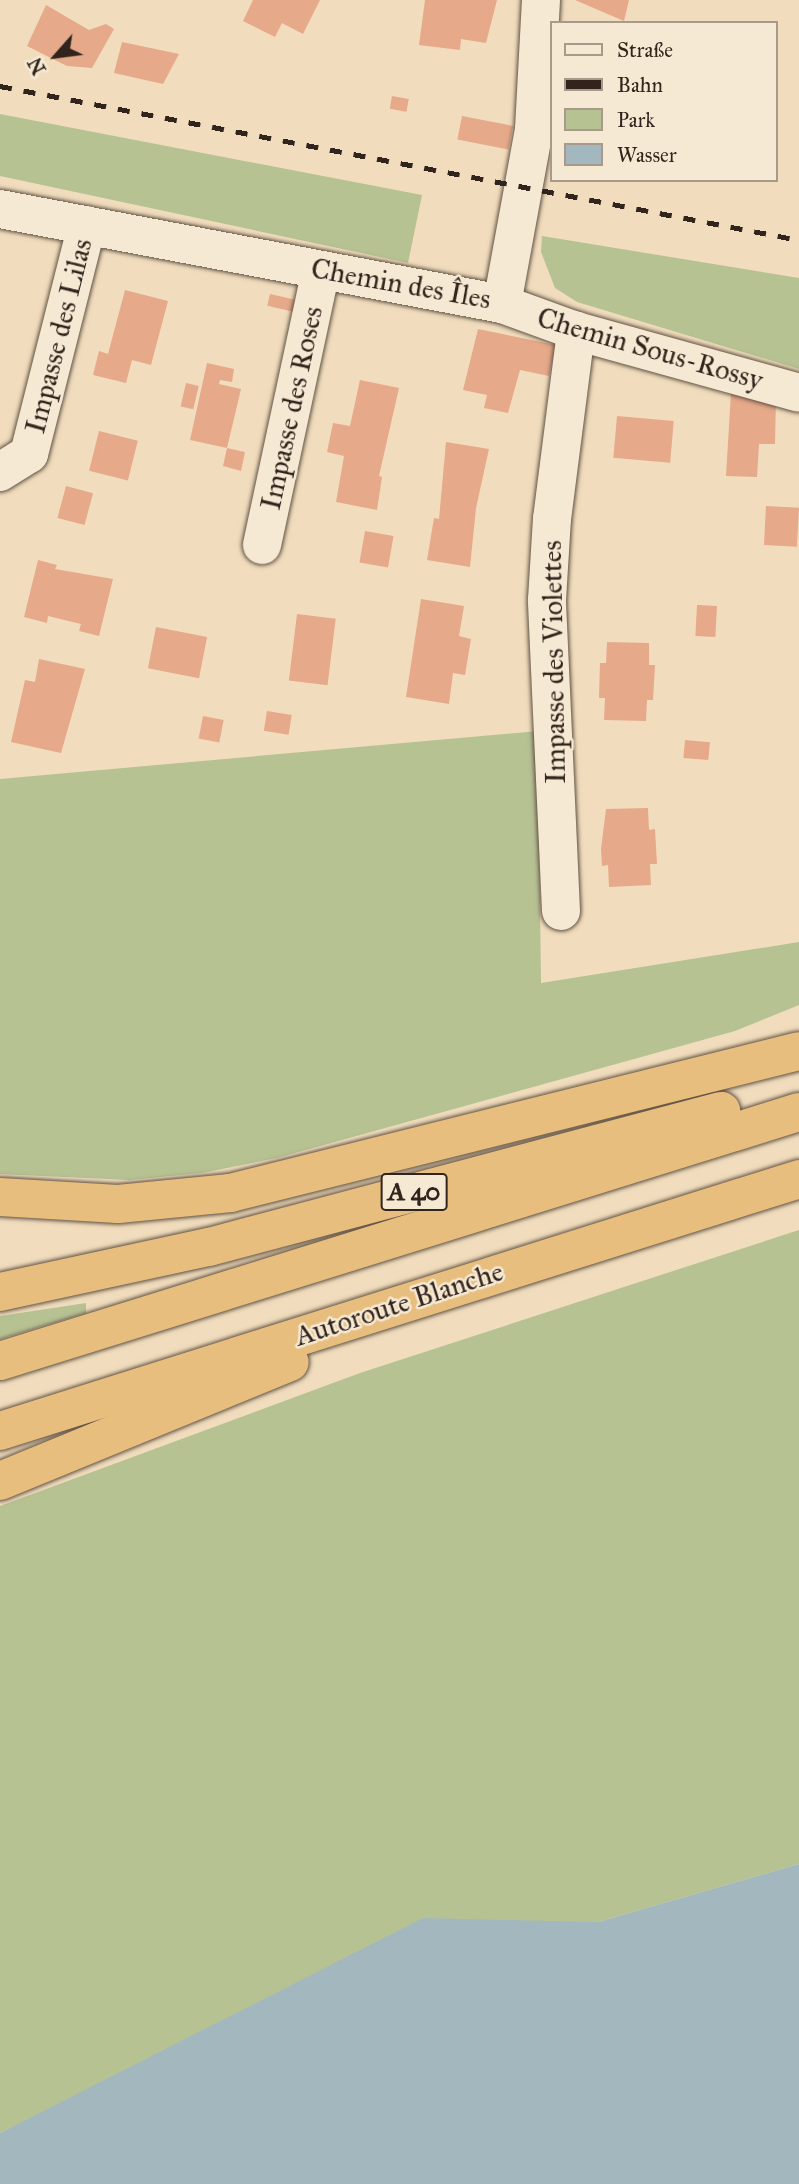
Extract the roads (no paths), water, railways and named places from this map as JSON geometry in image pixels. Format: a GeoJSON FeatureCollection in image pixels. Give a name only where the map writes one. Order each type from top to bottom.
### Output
{"type":"FeatureCollection","features":[{"type":"Feature","properties":{"kind":"highway"},"geometry":{"type":"LineString","coordinates":[[0,1197],[118,1204],[230,1194],[799,1051]]}},
{"type":"Feature","properties":{"kind":"highway","name":"A 40"},"geometry":{"type":"LineString","coordinates":[[0,1292],[209,1247],[799,1090]]}},
{"type":"Feature","properties":{"kind":"highway"},"geometry":{"type":"LineString","coordinates":[[0,1361],[799,1112]]}},
{"type":"Feature","properties":{"kind":"highway","name":"Autoroute Blanche"},"geometry":{"type":"LineString","coordinates":[[0,1431],[799,1179]]}},
{"type":"Feature","properties":{"kind":"highway"},"geometry":{"type":"LineString","coordinates":[[0,1481],[528,1263]]}},
{"type":"Feature","properties":{"kind":"street","name":"Chemin des Îles"},"geometry":{"type":"LineString","coordinates":[[0,209],[502,304],[534,129],[541,0]]}},
{"type":"Feature","properties":{"kind":"street","name":"Impasse des Lilas"},"geometry":{"type":"LineString","coordinates":[[0,472],[29,454],[87,225]]}},
{"type":"Feature","properties":{"kind":"street","name":"Impasse des Roses"},"geometry":{"type":"LineString","coordinates":[[262,545],[321,270]]}},
{"type":"Feature","properties":{"kind":"street","name":"Chemin Sous-Rossy"},"geometry":{"type":"LineString","coordinates":[[502,304],[576,331],[799,393]]}},
{"type":"Feature","properties":{"kind":"street","name":"Impasse des Violettes"},"geometry":{"type":"LineString","coordinates":[[561,911],[547,600],[552,519],[576,331]]}},
{"type":"Feature","properties":{"kind":"water"},"geometry":{"type":"Polygon","coordinates":[[[799,1864],[799,2184],[0,2184],[0,2133],[423,1918],[598,1922],[799,1864]]]}},
{"type":"Feature","properties":{"kind":"railway"},"geometry":{"type":"LineString","coordinates":[[0,86],[799,240]]}}]}
